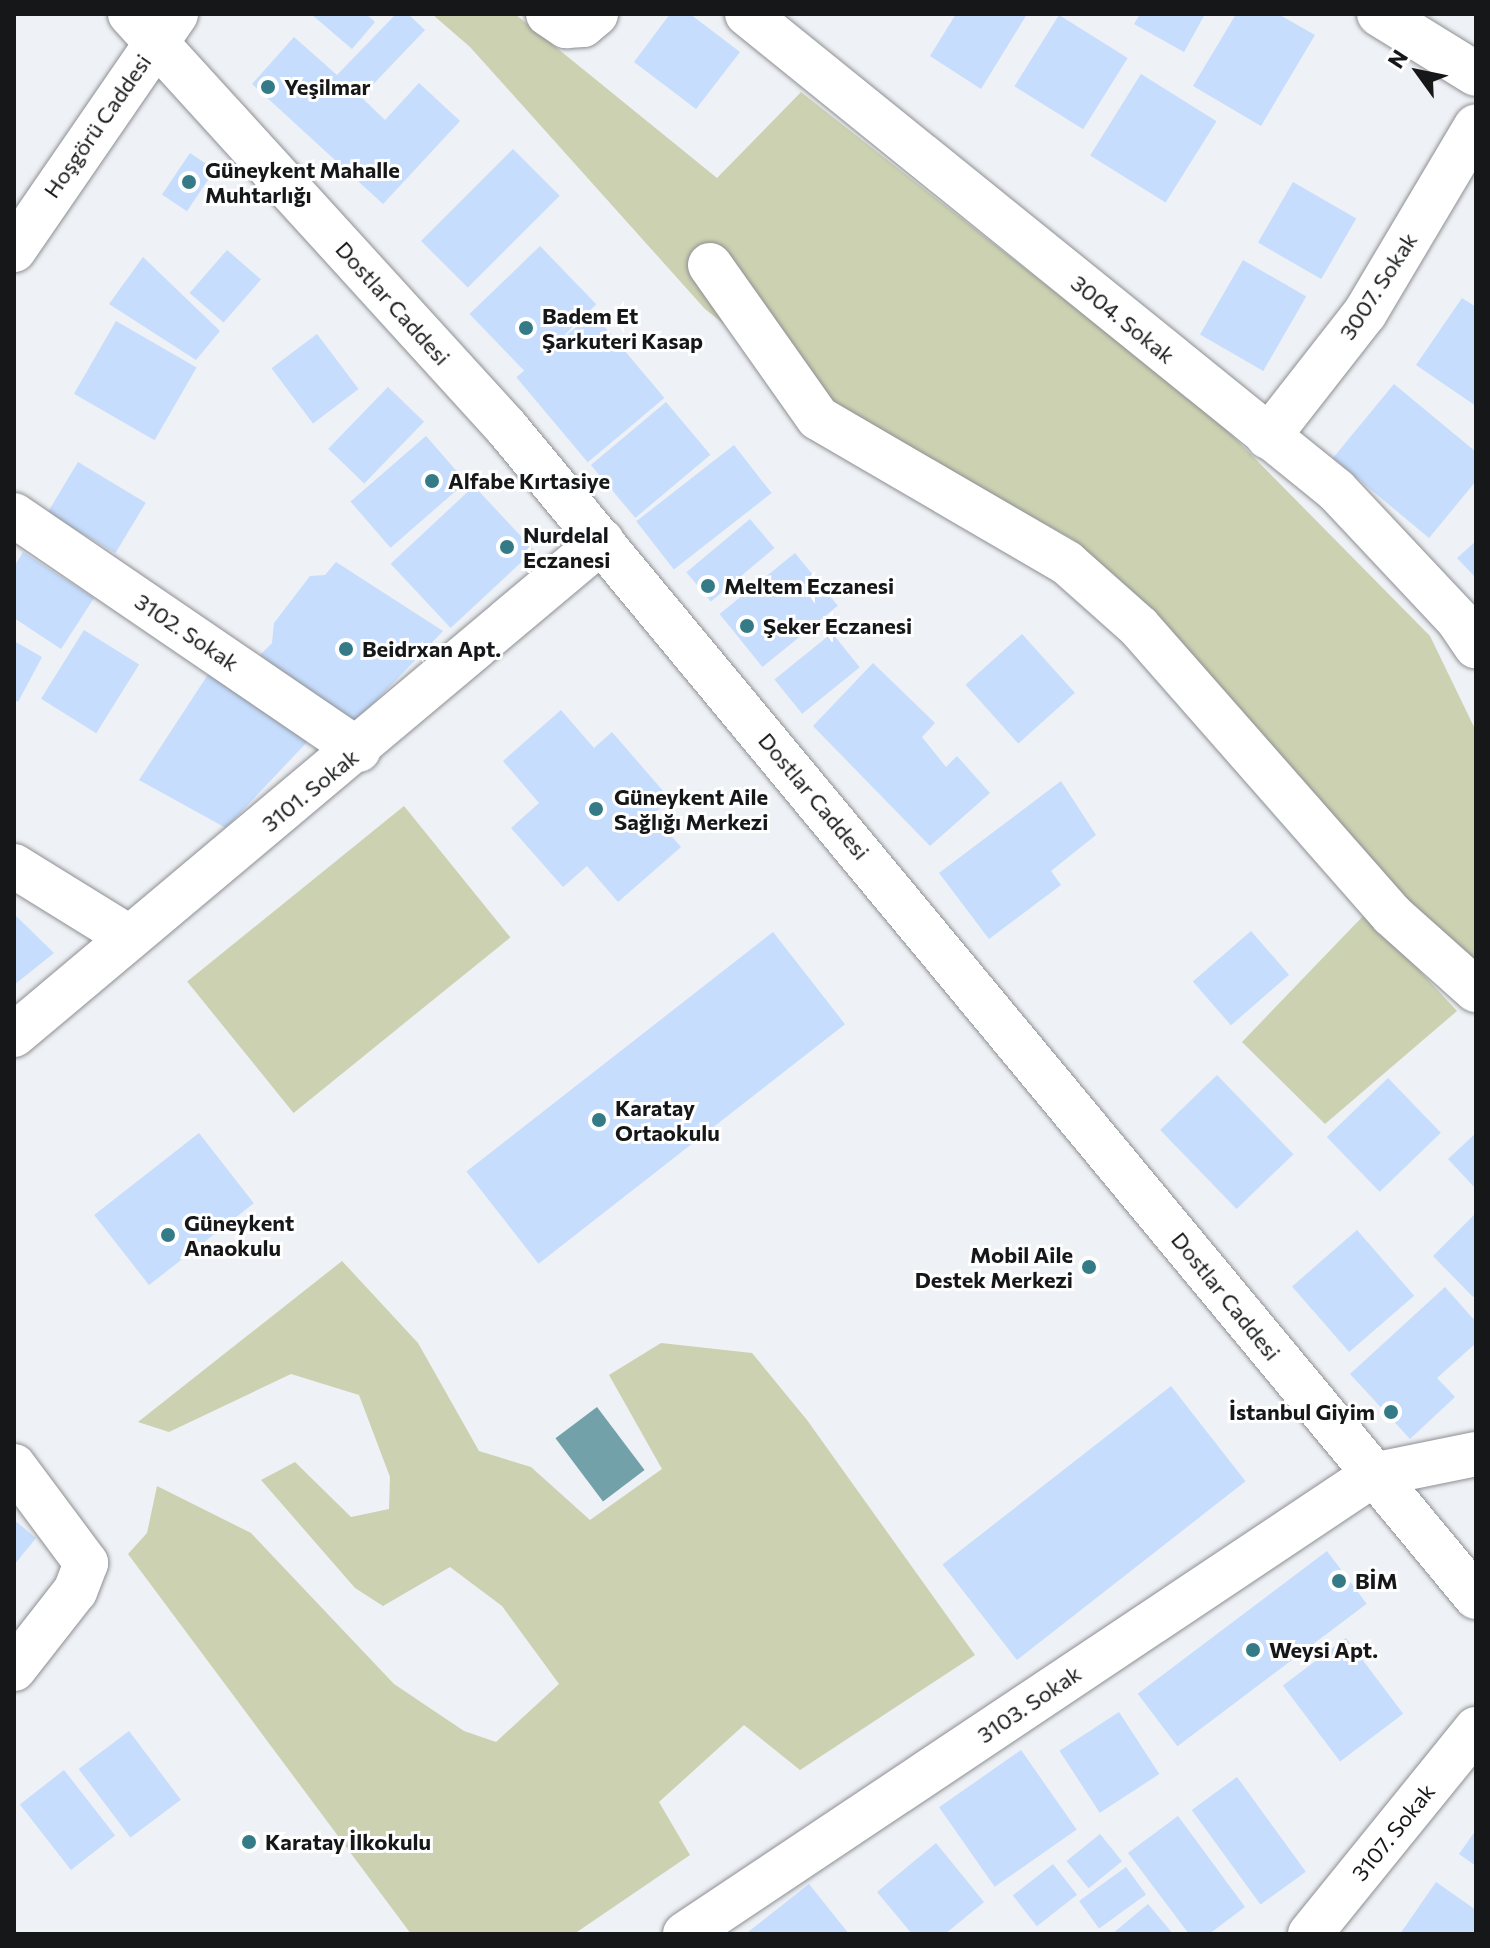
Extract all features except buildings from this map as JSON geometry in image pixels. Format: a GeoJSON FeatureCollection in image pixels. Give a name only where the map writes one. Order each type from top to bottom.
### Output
{"type":"FeatureCollection","features":[{"type":"Feature","properties":{"kind":"street"},"geometry":{"type":"LineString","coordinates":[[548,14],[566,26],[583,25],[596,14]]}},
{"type":"Feature","properties":{"kind":"street","name":"3004. Sokak"},"geometry":{"type":"LineString","coordinates":[[747,14],[1336,490],[1458,620],[1476,647]]}},
{"type":"Feature","properties":{"kind":"street"},"geometry":{"type":"LineString","coordinates":[[1379,14],[1476,74]]}},
{"type":"Feature","properties":{"kind":"street","name":"Hoşgörü Caddesi"},"geometry":{"type":"LineString","coordinates":[[14,250],[154,23]]}},
{"type":"Feature","properties":{"kind":"street","name":"Dostlar Caddesi"},"geometry":{"type":"LineString","coordinates":[[154,23],[602,541],[1476,1597]]}},
{"type":"Feature","properties":{"kind":"street","name":"3007. Sokak"},"geometry":{"type":"LineString","coordinates":[[1268,437],[1365,313],[1476,126]]}},
{"type":"Feature","properties":{"kind":"street"},"geometry":{"type":"LineString","coordinates":[[710,265],[818,418],[1067,563],[1139,627],[1392,915],[1476,990]]}},
{"type":"Feature","properties":{"kind":"street","name":"3102. Sokak"},"geometry":{"type":"LineString","coordinates":[[14,515],[359,750]]}},
{"type":"Feature","properties":{"kind":"street","name":"3101. Sokak"},"geometry":{"type":"LineString","coordinates":[[14,1035],[359,750],[602,541]]}},
{"type":"Feature","properties":{"kind":"street"},"geometry":{"type":"LineString","coordinates":[[14,866],[129,937]]}},
{"type":"Feature","properties":{"kind":"street"},"geometry":{"type":"LineString","coordinates":[[1373,1475],[1476,1454]]}},
{"type":"Feature","properties":{"kind":"street"},"geometry":{"type":"LineString","coordinates":[[14,1466],[86,1563],[75,1591],[14,1669]]}},
{"type":"Feature","properties":{"kind":"street","name":"3103. Sokak"},"geometry":{"type":"LineString","coordinates":[[685,1934],[1373,1475]]}},
{"type":"Feature","properties":{"kind":"street","name":"3107. Sokak"},"geometry":{"type":"LineString","coordinates":[[1310,1934],[1476,1729]]}},
{"type":"Feature","properties":{"kind":"green space"},"geometry":{"type":"Polygon","coordinates":[[[432,14],[515,14],[717,178],[801,92],[1215,418],[1430,636],[1476,731],[1476,976],[1169,635],[1074,540],[818,399],[705,309],[470,47],[432,14]]]}},
{"type":"Feature","properties":{"kind":"green space"},"geometry":{"type":"Polygon","coordinates":[[[404,806],[510,937],[294,1113],[187,982],[404,806]]]}},
{"type":"Feature","properties":{"kind":"green space"},"geometry":{"type":"Polygon","coordinates":[[[1366,913],[1457,1011],[1325,1124],[1242,1042],[1366,913]]]}},
{"type":"Feature","properties":{"kind":"green space"},"geometry":{"type":"Polygon","coordinates":[[[342,1261],[418,1343],[479,1451],[531,1467],[590,1520],[662,1469],[609,1375],[661,1343],[752,1353],[807,1420],[975,1655],[800,1770],[744,1725],[659,1802],[690,1855],[574,1934],[411,1934],[128,1554],[147,1533],[157,1486],[251,1533],[394,1684],[464,1731],[496,1742],[559,1684],[502,1606],[450,1567],[383,1606],[355,1588],[261,1480],[295,1462],[351,1517],[389,1509],[390,1477],[359,1395],[291,1374],[169,1432],[138,1422],[342,1261]]]}},
{"type":"Feature","properties":{"kind":"water"},"geometry":{"type":"Polygon","coordinates":[[[597,1407],[645,1470],[603,1501],[555,1438],[597,1407]]]}},
{"type":"Feature","properties":{"kind":"place","name":"Yeşilmar"},"geometry":{"type":"Point","coordinates":[268,87]}},
{"type":"Feature","properties":{"kind":"place","name":"Güneykent Mahalle Muhtarlığı"},"geometry":{"type":"Point","coordinates":[189,182]}},
{"type":"Feature","properties":{"kind":"place","name":"Badem Et Şarkuteri Kasap"},"geometry":{"type":"Point","coordinates":[526,328]}},
{"type":"Feature","properties":{"kind":"place","name":"Alfabe Kırtasiye"},"geometry":{"type":"Point","coordinates":[432,481]}},
{"type":"Feature","properties":{"kind":"place","name":"Nurdelal Eczanesi"},"geometry":{"type":"Point","coordinates":[507,547]}},
{"type":"Feature","properties":{"kind":"place","name":"Meltem Eczanesi"},"geometry":{"type":"Point","coordinates":[708,586]}},
{"type":"Feature","properties":{"kind":"place","name":"Şeker Eczanesi"},"geometry":{"type":"Point","coordinates":[747,626]}},
{"type":"Feature","properties":{"kind":"place","name":"Beidrxan Apt."},"geometry":{"type":"Point","coordinates":[346,649]}},
{"type":"Feature","properties":{"kind":"place","name":"Güneykent Aile Sağlığı Merkezi"},"geometry":{"type":"Point","coordinates":[596,809]}},
{"type":"Feature","properties":{"kind":"place","name":"Karatay Ortaokulu"},"geometry":{"type":"Point","coordinates":[599,1120]}},
{"type":"Feature","properties":{"kind":"place","name":"Güneykent Anaokulu"},"geometry":{"type":"Point","coordinates":[168,1235]}},
{"type":"Feature","properties":{"kind":"place","name":"Mobil Aile Destek Merkezi"},"geometry":{"type":"Point","coordinates":[1089,1267]}},
{"type":"Feature","properties":{"kind":"place","name":"İstanbul Giyim"},"geometry":{"type":"Point","coordinates":[1391,1412]}},
{"type":"Feature","properties":{"kind":"place","name":"BİM"},"geometry":{"type":"Point","coordinates":[1339,1581]}},
{"type":"Feature","properties":{"kind":"place","name":"Weysi Apt."},"geometry":{"type":"Point","coordinates":[1253,1650]}},
{"type":"Feature","properties":{"kind":"place","name":"Karatay İlkokulu"},"geometry":{"type":"Point","coordinates":[249,1842]}}]}
